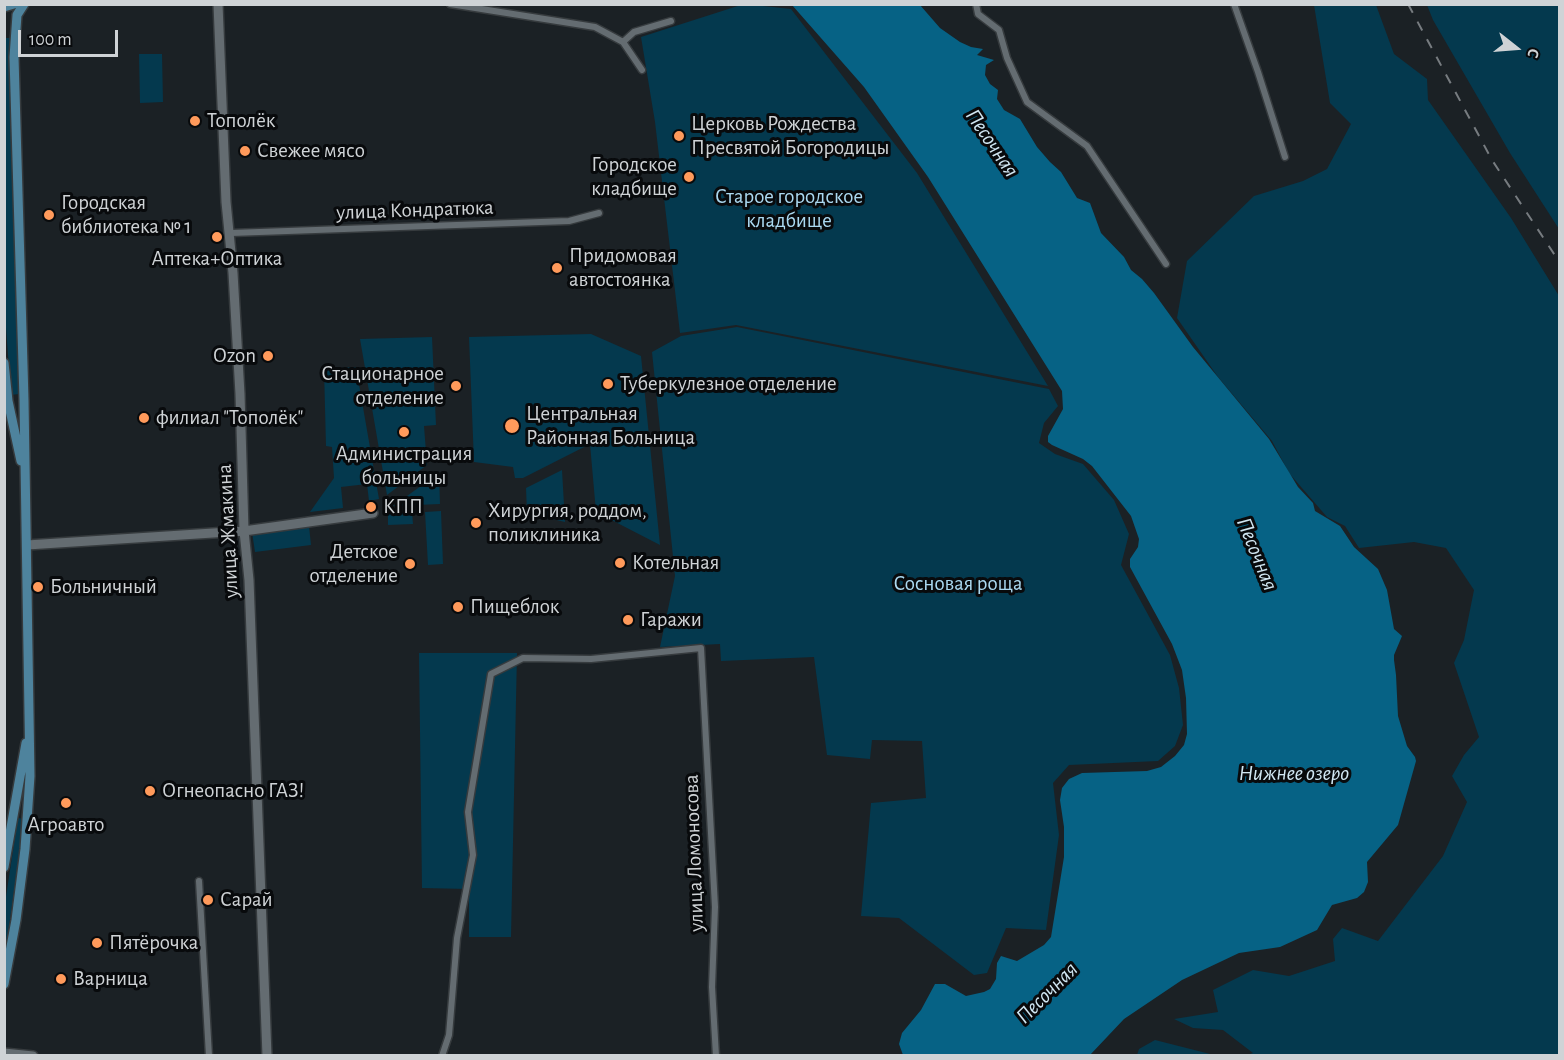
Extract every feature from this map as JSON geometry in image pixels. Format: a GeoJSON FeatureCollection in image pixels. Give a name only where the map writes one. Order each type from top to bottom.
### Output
{"type":"FeatureCollection","features":[{"type":"Feature","properties":{"kind":"main road"},"geometry":{"type":"LineString","coordinates":[[4,7],[14,4]]}},
{"type":"Feature","properties":{"kind":"main road"},"geometry":{"type":"LineString","coordinates":[[4,984],[16,920],[29,813],[27,545],[14,38],[17,15],[24,4]]}},
{"type":"Feature","properties":{"kind":"main road"},"geometry":{"type":"LineString","coordinates":[[4,363],[8,401],[25,478]]}},
{"type":"Feature","properties":{"kind":"main road"},"geometry":{"type":"LineString","coordinates":[[8,401],[24,400]]}},
{"type":"Feature","properties":{"kind":"main road"},"geometry":{"type":"LineString","coordinates":[[4,867],[29,720]]}},
{"type":"Feature","properties":{"kind":"main road"},"geometry":{"type":"LineString","coordinates":[[14,811],[29,813]]}},
{"type":"Feature","properties":{"kind":"street","name":"улица Жмакина"},"geometry":{"type":"LineString","coordinates":[[219,4],[225,182],[231,233],[240,394],[244,531],[249,580],[267,1056]]}},
{"type":"Feature","properties":{"kind":"street"},"geometry":{"type":"LineString","coordinates":[[450,4],[595,27],[623,42],[642,70]]}},
{"type":"Feature","properties":{"kind":"street"},"geometry":{"type":"LineString","coordinates":[[976,4],[978,14],[999,30],[1007,58],[1027,102],[1087,146],[1166,264]]}},
{"type":"Feature","properties":{"kind":"street"},"geometry":{"type":"LineString","coordinates":[[1234,4],[1285,158]]}},
{"type":"Feature","properties":{"kind":"street"},"geometry":{"type":"LineString","coordinates":[[623,42],[634,32],[671,21]]}},
{"type":"Feature","properties":{"kind":"street","name":"улица Кондратюка"},"geometry":{"type":"LineString","coordinates":[[231,233],[568,222],[599,213]]}},
{"type":"Feature","properties":{"kind":"street"},"geometry":{"type":"LineString","coordinates":[[27,545],[244,531],[373,513]]}},
{"type":"Feature","properties":{"kind":"street","name":"улица Ломоносова"},"geometry":{"type":"LineString","coordinates":[[442,1056],[449,1035],[457,938],[473,855],[468,812],[491,674],[522,658],[591,659],[701,648],[715,907],[712,987],[716,1056]]}},
{"type":"Feature","properties":{"kind":"street"},"geometry":{"type":"LineString","coordinates":[[199,881],[209,1056]]}},
{"type":"Feature","properties":{"kind":"street"},"geometry":{"type":"LineString","coordinates":[[4,1053],[33,1056]]}},
{"type":"Feature","properties":{"kind":"green space","name":"Старое городское кладбище"},"geometry":{"type":"Polygon","coordinates":[[[744,4],[791,9],[917,173],[1048,386],[736,325],[680,333],[655,122],[641,37],[744,4]]]}},
{"type":"Feature","properties":{"kind":"green space"},"geometry":{"type":"Polygon","coordinates":[[[1314,5],[1376,5],[1394,54],[1427,79],[1428,100],[1511,218],[1559,296],[1559,1055],[1247,1055],[1253,1053],[1223,1030],[1193,1028],[1174,1019],[1218,1012],[1213,990],[1253,970],[1289,976],[1335,961],[1333,939],[1342,928],[1378,941],[1443,856],[1467,802],[1452,776],[1464,755],[1479,737],[1454,663],[1464,640],[1474,590],[1446,548],[1414,542],[1359,548],[1345,526],[1327,517],[1289,473],[1272,441],[1218,377],[1177,318],[1187,261],[1254,196],[1303,181],[1327,169],[1351,124],[1330,103],[1314,5]]]}},
{"type":"Feature","properties":{"kind":"green space"},"geometry":{"type":"Polygon","coordinates":[[[1427,5],[1559,5],[1559,229],[1510,153],[1433,20],[1427,5]]]}},
{"type":"Feature","properties":{"kind":"green space"},"geometry":{"type":"Polygon","coordinates":[[[4,38],[10,38],[19,394],[11,395],[4,301],[4,38]]]}},
{"type":"Feature","properties":{"kind":"green space"},"geometry":{"type":"Polygon","coordinates":[[[139,54],[162,54],[163,102],[140,103],[139,54]]]}},
{"type":"Feature","properties":{"kind":"green space","name":"Сосновая роща"},"geometry":{"type":"Polygon","coordinates":[[[737,327],[1049,389],[1058,406],[1044,423],[1039,443],[1055,454],[1083,464],[1114,500],[1129,534],[1121,565],[1170,655],[1179,688],[1183,725],[1175,746],[1158,761],[1069,765],[1053,783],[1059,835],[1046,930],[1006,928],[987,973],[974,975],[899,918],[861,916],[871,803],[926,798],[922,741],[872,740],[870,759],[827,755],[814,657],[721,661],[720,644],[660,647],[675,576],[652,352],[681,336],[737,327]]]}},
{"type":"Feature","properties":{"kind":"green space"},"geometry":{"type":"Polygon","coordinates":[[[591,334],[641,356],[660,545],[596,512],[590,444],[523,478],[515,478],[513,467],[474,462],[469,337],[591,334]]]}},
{"type":"Feature","properties":{"kind":"green space"},"geometry":{"type":"Polygon","coordinates":[[[432,337],[436,425],[424,426],[427,465],[387,495],[360,339],[432,337]]]}},
{"type":"Feature","properties":{"kind":"green space"},"geometry":{"type":"Polygon","coordinates":[[[356,367],[379,499],[369,501],[367,484],[341,487],[343,508],[310,512],[334,478],[332,447],[326,446],[324,369],[356,367]]]}},
{"type":"Feature","properties":{"kind":"green space"},"geometry":{"type":"Polygon","coordinates":[[[562,470],[565,522],[527,513],[526,488],[562,470]]]}},
{"type":"Feature","properties":{"kind":"green space"},"geometry":{"type":"Polygon","coordinates":[[[439,473],[440,504],[393,506],[439,473]]]}},
{"type":"Feature","properties":{"kind":"green space"},"geometry":{"type":"Polygon","coordinates":[[[441,511],[443,564],[428,565],[425,512],[441,511]]]}},
{"type":"Feature","properties":{"kind":"green space"},"geometry":{"type":"Polygon","coordinates":[[[412,512],[413,524],[388,525],[388,514],[412,512]]]}},
{"type":"Feature","properties":{"kind":"green space"},"geometry":{"type":"Polygon","coordinates":[[[309,526],[311,545],[255,552],[252,532],[309,526]]]}},
{"type":"Feature","properties":{"kind":"green space"},"geometry":{"type":"Polygon","coordinates":[[[419,653],[517,653],[511,937],[469,937],[469,889],[422,888],[419,653]]]}},
{"type":"Feature","properties":{"kind":"green space"},"geometry":{"type":"Polygon","coordinates":[[[18,818],[24,819],[5,955],[5,903],[18,818]]]}},
{"type":"Feature","properties":{"kind":"green space"},"geometry":{"type":"Polygon","coordinates":[[[1155,1040],[1214,1055],[1137,1055],[1139,1049],[1155,1040]]]}},
{"type":"Feature","properties":{"kind":"water","name":"Нижнее озеро"},"geometry":{"type":"Polygon","coordinates":[[[792,5],[920,5],[940,28],[960,42],[983,49],[977,55],[994,60],[986,65],[985,75],[990,84],[998,90],[997,99],[1004,110],[1020,119],[1037,147],[1061,172],[1077,198],[1090,203],[1101,233],[1124,257],[1131,270],[1154,293],[1193,347],[1269,439],[1298,487],[1313,503],[1315,511],[1340,526],[1354,547],[1378,569],[1387,590],[1394,629],[1402,636],[1394,655],[1398,716],[1407,746],[1416,761],[1398,825],[1367,862],[1368,882],[1364,892],[1357,898],[1332,905],[1317,930],[1280,947],[1239,953],[1182,980],[1124,1019],[1090,1055],[903,1055],[899,1044],[902,1033],[921,1010],[935,984],[945,984],[966,996],[984,992],[990,989],[996,979],[997,963],[1001,956],[1017,961],[1044,945],[1051,937],[1064,857],[1064,827],[1060,800],[1062,788],[1069,779],[1082,773],[1147,771],[1161,767],[1175,756],[1184,745],[1187,734],[1186,698],[1182,670],[1172,644],[1130,567],[1130,559],[1138,547],[1139,539],[1131,516],[1092,466],[1083,459],[1048,442],[1048,436],[1063,409],[1062,391],[928,177],[864,87],[792,5]]]}},
{"type":"Feature","properties":{"kind":"railway"},"geometry":{"type":"LineString","coordinates":[[1408,4],[1492,160],[1560,263]]}},
{"type":"Feature","properties":{"kind":"place","name":"Тополёк"},"geometry":{"type":"Point","coordinates":[195,121]}},
{"type":"Feature","properties":{"kind":"place","name":"Церковь Рождества Пресвятой Богородицы"},"geometry":{"type":"Point","coordinates":[679,136]}},
{"type":"Feature","properties":{"kind":"place","name":"Свежее мясо"},"geometry":{"type":"Point","coordinates":[245,151]}},
{"type":"Feature","properties":{"kind":"place","name":"Городское кладбище"},"geometry":{"type":"Point","coordinates":[689,177]}},
{"type":"Feature","properties":{"kind":"place","name":"Городская библиотека № 1"},"geometry":{"type":"Point","coordinates":[49,215]}},
{"type":"Feature","properties":{"kind":"place","name":"Аптека+Оптика"},"geometry":{"type":"Point","coordinates":[217,237]}},
{"type":"Feature","properties":{"kind":"place","name":"Придомовая автостоянка"},"geometry":{"type":"Point","coordinates":[557,268]}},
{"type":"Feature","properties":{"kind":"place","name":"Ozon"},"geometry":{"type":"Point","coordinates":[268,356]}},
{"type":"Feature","properties":{"kind":"place","name":"Туберкулезное отделение"},"geometry":{"type":"Point","coordinates":[608,384]}},
{"type":"Feature","properties":{"kind":"place","name":"Стационарное отделение"},"geometry":{"type":"Point","coordinates":[456,386]}},
{"type":"Feature","properties":{"kind":"place","name":"филиал \"Тополёк\""},"geometry":{"type":"Point","coordinates":[144,418]}},
{"type":"Feature","properties":{"kind":"place","name":"Центральная Районная Больница"},"geometry":{"type":"Point","coordinates":[512,426]}},
{"type":"Feature","properties":{"kind":"place","name":"Администрация больницы"},"geometry":{"type":"Point","coordinates":[404,432]}},
{"type":"Feature","properties":{"kind":"place","name":"КПП"},"geometry":{"type":"Point","coordinates":[371,507]}},
{"type":"Feature","properties":{"kind":"place","name":"Хирургия, роддом, поликлиника"},"geometry":{"type":"Point","coordinates":[476,523]}},
{"type":"Feature","properties":{"kind":"place","name":"Котельная"},"geometry":{"type":"Point","coordinates":[620,563]}},
{"type":"Feature","properties":{"kind":"place","name":"Детское отделение"},"geometry":{"type":"Point","coordinates":[410,564]}},
{"type":"Feature","properties":{"kind":"place","name":"Больничный"},"geometry":{"type":"Point","coordinates":[38,587]}},
{"type":"Feature","properties":{"kind":"place","name":"Пищеблок"},"geometry":{"type":"Point","coordinates":[458,607]}},
{"type":"Feature","properties":{"kind":"place","name":"Гаражи"},"geometry":{"type":"Point","coordinates":[628,620]}},
{"type":"Feature","properties":{"kind":"place","name":"Огнеопасно ГАЗ!"},"geometry":{"type":"Point","coordinates":[150,791]}},
{"type":"Feature","properties":{"kind":"place","name":"Агроавто"},"geometry":{"type":"Point","coordinates":[66,803]}},
{"type":"Feature","properties":{"kind":"place","name":"Сарай"},"geometry":{"type":"Point","coordinates":[208,900]}},
{"type":"Feature","properties":{"kind":"place","name":"Пятёрочка"},"geometry":{"type":"Point","coordinates":[97,943]}},
{"type":"Feature","properties":{"kind":"place","name":"Варница"},"geometry":{"type":"Point","coordinates":[61,979]}},
{"type":"Feature","properties":{"kind":"water label","name":"Песочная"},"geometry":{"type":"Point","coordinates":[992,143]}},
{"type":"Feature","properties":{"kind":"water label","name":"Песочная"},"geometry":{"type":"Point","coordinates":[1257,554]}},
{"type":"Feature","properties":{"kind":"water label","name":"Песочная"},"geometry":{"type":"Point","coordinates":[1047,993]}}]}
